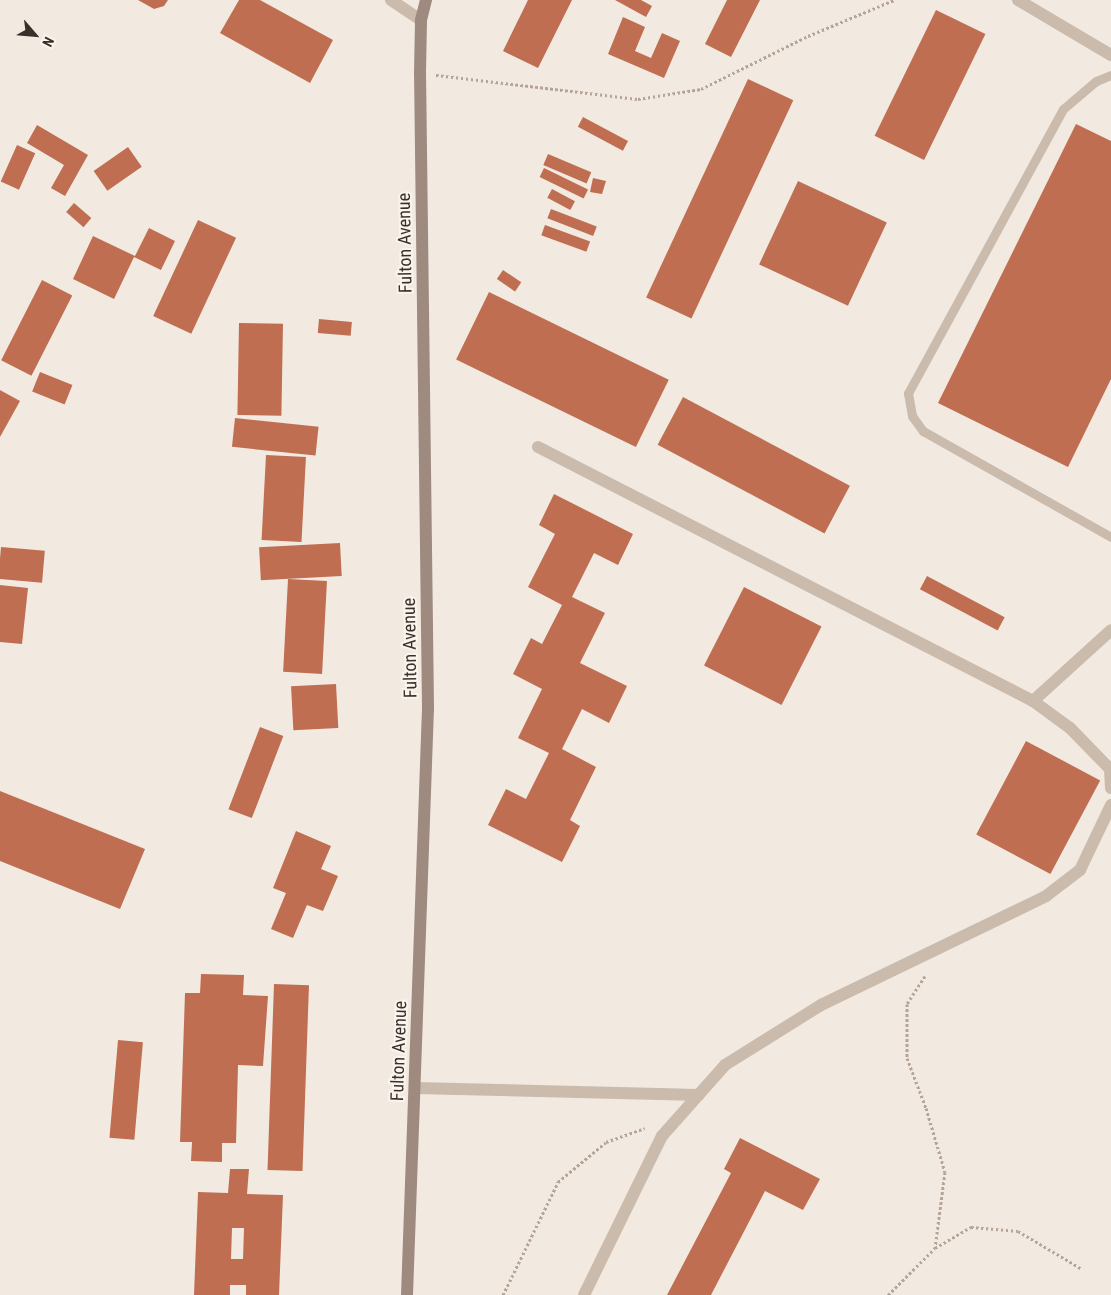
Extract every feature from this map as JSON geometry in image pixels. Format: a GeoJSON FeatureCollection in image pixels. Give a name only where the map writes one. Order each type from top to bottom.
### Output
{"type":"FeatureCollection","features":[{"type":"Feature","properties":{"kind":"street"},"geometry":{"type":"LineString","coordinates":[[391,0],[420,20]]}},
{"type":"Feature","properties":{"kind":"street","name":"Fulton Avenue"},"geometry":{"type":"LineString","coordinates":[[407,1295],[428,708],[420,73],[420,20],[426,0]]}},
{"type":"Feature","properties":{"kind":"street"},"geometry":{"type":"LineString","coordinates":[[1018,0],[1111,55]]}},
{"type":"Feature","properties":{"kind":"street"},"geometry":{"type":"LineString","coordinates":[[538,447],[1033,701],[1070,728],[1110,769],[1111,788]]}},
{"type":"Feature","properties":{"kind":"street"},"geometry":{"type":"LineString","coordinates":[[1033,701],[1111,630]]}},
{"type":"Feature","properties":{"kind":"street"},"geometry":{"type":"LineString","coordinates":[[584,1295],[662,1136],[725,1065],[821,1005],[1046,896],[1080,870],[1111,805]]}},
{"type":"Feature","properties":{"kind":"street"},"geometry":{"type":"LineString","coordinates":[[415,1088],[699,1095]]}},
{"type":"Feature","properties":{"kind":"lane"},"geometry":{"type":"LineString","coordinates":[[1111,76],[1096,80],[1063,109],[908,392],[912,416],[923,430],[1111,537]]}},
{"type":"Feature","properties":{"kind":"path"},"geometry":{"type":"LineString","coordinates":[[420,73],[638,99],[701,89],[808,36],[894,0]]}},
{"type":"Feature","properties":{"kind":"path"},"geometry":{"type":"LineString","coordinates":[[935,1248],[945,1172],[907,1058],[907,1004],[942,947]]}},
{"type":"Feature","properties":{"kind":"path"},"geometry":{"type":"LineString","coordinates":[[503,1295],[558,1182],[606,1142],[652,1126]]}},
{"type":"Feature","properties":{"kind":"path"},"geometry":{"type":"LineString","coordinates":[[888,1295],[935,1248],[971,1227],[1018,1231],[1082,1269]]}},
{"type":"Feature","properties":{"kind":"building"},"geometry":{"type":"Polygon","coordinates":[[[138,0],[168,0],[164,6],[154,9],[138,0]]]}},
{"type":"Feature","properties":{"kind":"building"},"geometry":{"type":"Polygon","coordinates":[[[239,0],[260,0],[333,40],[310,83],[220,33],[239,0]]]}},
{"type":"Feature","properties":{"kind":"building"},"geometry":{"type":"Polygon","coordinates":[[[528,0],[572,0],[538,68],[503,51],[528,0]]]}},
{"type":"Feature","properties":{"kind":"building"},"geometry":{"type":"Polygon","coordinates":[[[615,0],[641,0],[652,6],[646,17],[615,0]]]}},
{"type":"Feature","properties":{"kind":"building"},"geometry":{"type":"Polygon","coordinates":[[[727,0],[760,0],[731,57],[705,44],[727,0]]]}},
{"type":"Feature","properties":{"kind":"building"},"geometry":{"type":"Polygon","coordinates":[[[936,10],[985,34],[924,160],[875,136],[936,10]]]}},
{"type":"Feature","properties":{"kind":"building"},"geometry":{"type":"Polygon","coordinates":[[[623,17],[645,27],[635,51],[651,58],[662,33],[680,41],[664,78],[608,54],[623,17]]]}},
{"type":"Feature","properties":{"kind":"building"},"geometry":{"type":"Polygon","coordinates":[[[748,79],[793,100],[691,319],[646,297],[748,79]]]}},
{"type":"Feature","properties":{"kind":"building"},"geometry":{"type":"Polygon","coordinates":[[[583,117],[628,141],[623,151],[578,127],[583,117]]]}},
{"type":"Feature","properties":{"kind":"building"},"geometry":{"type":"Polygon","coordinates":[[[1076,124],[1111,141],[1111,379],[1068,467],[938,403],[1076,124]]]}},
{"type":"Feature","properties":{"kind":"building"},"geometry":{"type":"Polygon","coordinates":[[[37,125],[88,155],[65,196],[51,188],[64,165],[27,143],[37,125]]]}},
{"type":"Feature","properties":{"kind":"building"},"geometry":{"type":"Polygon","coordinates":[[[17,145],[35,153],[19,190],[1,182],[17,145]]]}},
{"type":"Feature","properties":{"kind":"building"},"geometry":{"type":"Polygon","coordinates":[[[128,147],[142,167],[107,191],[94,171],[128,147]]]}},
{"type":"Feature","properties":{"kind":"building"},"geometry":{"type":"Polygon","coordinates":[[[548,154],[591,172],[587,183],[543,165],[548,154]]]}},
{"type":"Feature","properties":{"kind":"building"},"geometry":{"type":"Polygon","coordinates":[[[544,168],[588,189],[584,198],[540,177],[544,168]]]}},
{"type":"Feature","properties":{"kind":"building"},"geometry":{"type":"Polygon","coordinates":[[[593,178],[606,181],[602,194],[590,192],[593,178]]]}},
{"type":"Feature","properties":{"kind":"building"},"geometry":{"type":"Polygon","coordinates":[[[798,181],[887,222],[848,306],[759,264],[798,181]]]}},
{"type":"Feature","properties":{"kind":"building"},"geometry":{"type":"Polygon","coordinates":[[[552,189],[575,201],[570,210],[547,198],[552,189]]]}},
{"type":"Feature","properties":{"kind":"building"},"geometry":{"type":"Polygon","coordinates":[[[74,203],[91,218],[83,227],[66,212],[74,203]]]}},
{"type":"Feature","properties":{"kind":"building"},"geometry":{"type":"Polygon","coordinates":[[[551,209],[597,227],[593,236],[547,218],[551,209]]]}},
{"type":"Feature","properties":{"kind":"building"},"geometry":{"type":"Polygon","coordinates":[[[198,220],[236,238],[191,334],[153,316],[198,220]]]}},
{"type":"Feature","properties":{"kind":"building"},"geometry":{"type":"Polygon","coordinates":[[[545,225],[590,241],[586,252],[541,235],[545,225]]]}},
{"type":"Feature","properties":{"kind":"building"},"geometry":{"type":"Polygon","coordinates":[[[149,228],[175,241],[161,270],[134,257],[114,299],[73,279],[93,236],[135,256],[149,228]]]}},
{"type":"Feature","properties":{"kind":"building"},"geometry":{"type":"Polygon","coordinates":[[[503,270],[521,282],[515,291],[497,279],[503,270]]]}},
{"type":"Feature","properties":{"kind":"building"},"geometry":{"type":"Polygon","coordinates":[[[42,280],[72,295],[31,376],[1,360],[42,280]]]}},
{"type":"Feature","properties":{"kind":"building"},"geometry":{"type":"Polygon","coordinates":[[[489,292],[669,380],[636,447],[456,359],[489,292]]]}},
{"type":"Feature","properties":{"kind":"building"},"geometry":{"type":"Polygon","coordinates":[[[319,319],[352,322],[351,336],[318,333],[319,319]]]}},
{"type":"Feature","properties":{"kind":"building"},"geometry":{"type":"Polygon","coordinates":[[[239,323],[283,324],[281,416],[237,415],[239,323]]]}},
{"type":"Feature","properties":{"kind":"building"},"geometry":{"type":"Polygon","coordinates":[[[40,372],[72,385],[65,405],[32,391],[40,372]]]}},
{"type":"Feature","properties":{"kind":"building"},"geometry":{"type":"Polygon","coordinates":[[[0,390],[20,401],[0,437],[0,390]]]}},
{"type":"Feature","properties":{"kind":"building"},"geometry":{"type":"Polygon","coordinates":[[[683,397],[850,486],[825,533],[658,445],[683,397]]]}},
{"type":"Feature","properties":{"kind":"building"},"geometry":{"type":"Polygon","coordinates":[[[235,418],[319,427],[316,456],[232,447],[235,418]]]}},
{"type":"Feature","properties":{"kind":"building"},"geometry":{"type":"Polygon","coordinates":[[[266,455],[306,457],[301,542],[262,540],[266,455]]]}},
{"type":"Feature","properties":{"kind":"building"},"geometry":{"type":"Polygon","coordinates":[[[554,494],[633,534],[618,565],[594,553],[572,597],[605,613],[580,663],[627,686],[609,723],[582,709],[562,749],[596,767],[570,820],[580,826],[562,862],[488,825],[506,789],[526,799],[549,753],[518,738],[542,689],[513,674],[531,638],[542,644],[562,605],[528,587],[555,534],[539,525],[554,494]]]}},
{"type":"Feature","properties":{"kind":"building"},"geometry":{"type":"Polygon","coordinates":[[[340,543],[342,576],[261,580],[259,547],[340,543]]]}},
{"type":"Feature","properties":{"kind":"building"},"geometry":{"type":"Polygon","coordinates":[[[1,547],[45,551],[42,583],[0,579],[1,547]]]}},
{"type":"Feature","properties":{"kind":"building"},"geometry":{"type":"Polygon","coordinates":[[[927,576],[1005,617],[998,631],[920,589],[927,576]]]}},
{"type":"Feature","properties":{"kind":"building"},"geometry":{"type":"Polygon","coordinates":[[[288,579],[327,581],[322,674],[283,672],[288,579]]]}},
{"type":"Feature","properties":{"kind":"building"},"geometry":{"type":"Polygon","coordinates":[[[0,585],[28,588],[22,644],[0,642],[0,585]]]}},
{"type":"Feature","properties":{"kind":"building"},"geometry":{"type":"Polygon","coordinates":[[[744,587],[822,626],[782,705],[704,665],[744,587]]]}},
{"type":"Feature","properties":{"kind":"building"},"geometry":{"type":"Polygon","coordinates":[[[336,684],[338,728],[293,730],[291,686],[336,684]]]}},
{"type":"Feature","properties":{"kind":"building"},"geometry":{"type":"Polygon","coordinates":[[[260,727],[283,736],[252,818],[228,809],[260,727]]]}},
{"type":"Feature","properties":{"kind":"building"},"geometry":{"type":"Polygon","coordinates":[[[1026,741],[1100,780],[1050,874],[976,835],[1026,741]]]}},
{"type":"Feature","properties":{"kind":"building"},"geometry":{"type":"Polygon","coordinates":[[[0,791],[145,849],[120,909],[0,861],[0,791]]]}},
{"type":"Feature","properties":{"kind":"building"},"geometry":{"type":"Polygon","coordinates":[[[296,831],[331,846],[321,869],[338,876],[323,911],[307,905],[293,938],[271,929],[286,893],[273,888],[296,831]]]}},
{"type":"Feature","properties":{"kind":"building"},"geometry":{"type":"Polygon","coordinates":[[[201,974],[244,975],[243,995],[268,996],[263,1066],[238,1065],[236,1143],[222,1143],[222,1162],[191,1161],[192,1142],[180,1142],[185,993],[200,993],[201,974]]]}},
{"type":"Feature","properties":{"kind":"building"},"geometry":{"type":"Polygon","coordinates":[[[274,984],[309,985],[302,1171],[268,1170],[274,984]]]}},
{"type":"Feature","properties":{"kind":"building"},"geometry":{"type":"Polygon","coordinates":[[[118,1040],[143,1042],[134,1140],[109,1138],[118,1040]]]}},
{"type":"Feature","properties":{"kind":"building"},"geometry":{"type":"Polygon","coordinates":[[[740,1138],[820,1179],[803,1210],[765,1191],[711,1295],[667,1295],[731,1173],[724,1169],[740,1138]]]}},
{"type":"Feature","properties":{"kind":"building"},"geometry":{"type":"Polygon","coordinates":[[[230,1169],[249,1169],[247,1194],[283,1195],[279,1295],[246,1295],[246,1285],[230,1285],[230,1295],[194,1295],[198,1192],[228,1193],[230,1169]],[[232,1228],[231,1259],[243,1259],[244,1228],[232,1228]]]}}]}
